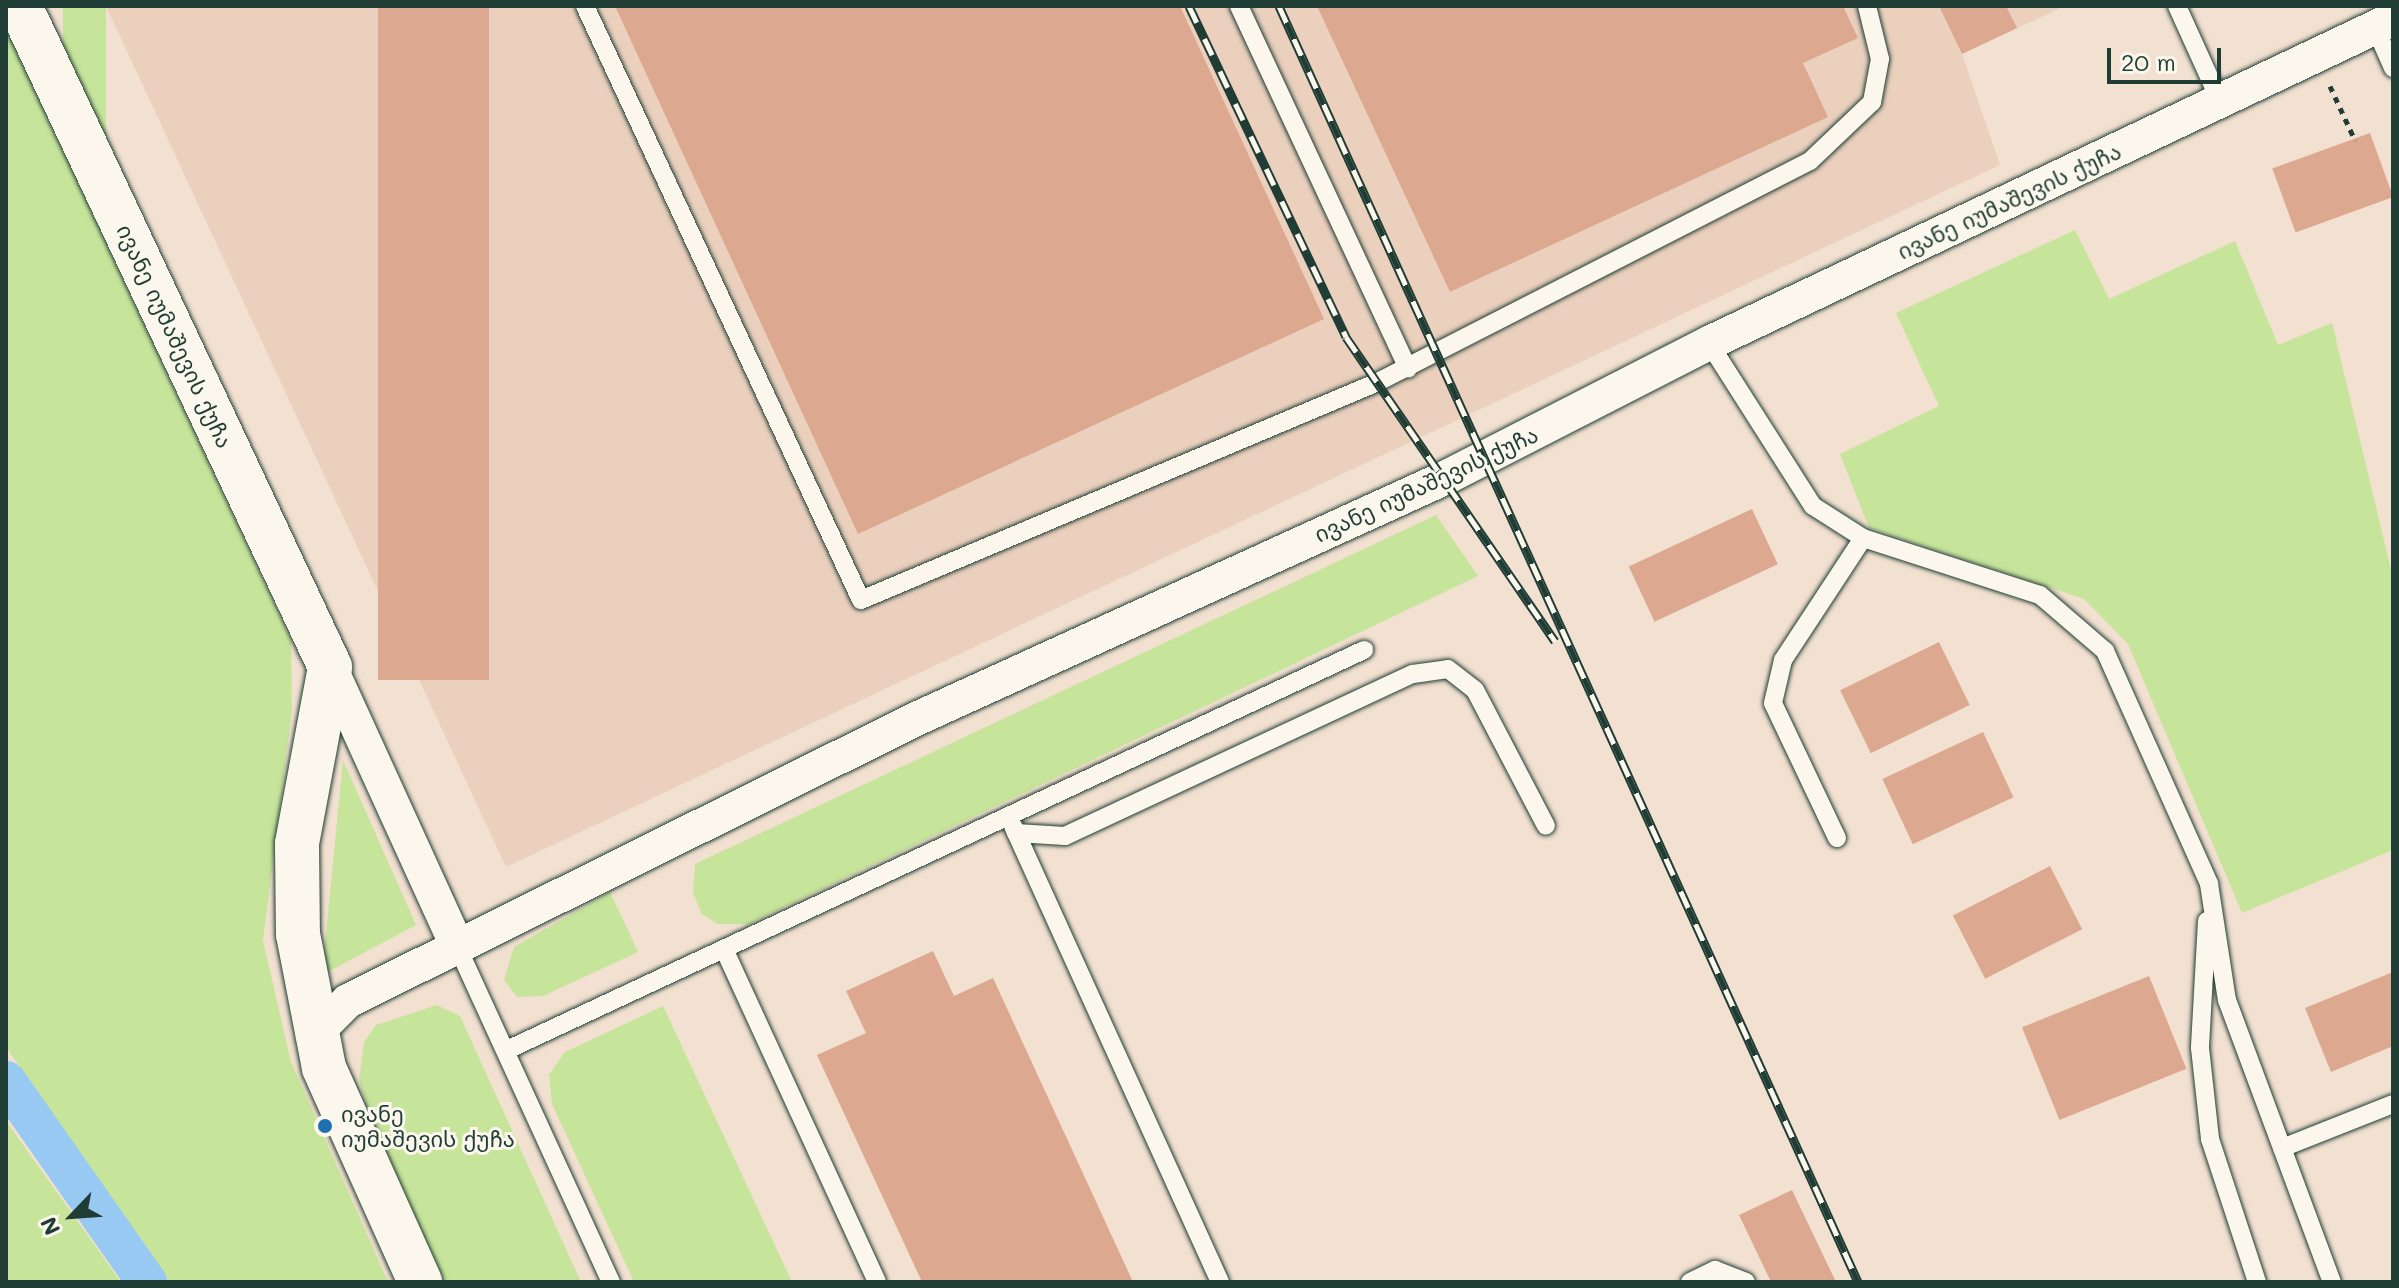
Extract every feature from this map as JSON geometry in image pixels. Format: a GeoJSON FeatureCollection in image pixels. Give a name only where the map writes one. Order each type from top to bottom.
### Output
{"type":"FeatureCollection","features":[{"type":"Feature","properties":{"kind":"street","name":"ივანე იუმაშევის ქუჩა"},"geometry":{"type":"LineString","coordinates":[[20,6],[330,667],[457,946]]}},
{"type":"Feature","properties":{"kind":"street","name":"ივანე იუმაშევის ქუჩა"},"geometry":{"type":"LineString","coordinates":[[313,1036],[348,1001],[916,719],[1447,477],[1709,343],[2384,23]]}},
{"type":"Feature","properties":{"kind":"street"},"geometry":{"type":"LineString","coordinates":[[330,667],[297,844],[298,934],[313,1036],[420,1282]]}},
{"type":"Feature","properties":{"kind":"lane"},"geometry":{"type":"LineString","coordinates":[[585,6],[861,600],[1408,368],[1810,161],[1872,102],[1880,59],[1867,6]]}},
{"type":"Feature","properties":{"kind":"lane"},"geometry":{"type":"LineString","coordinates":[[1239,6],[1408,368]]}},
{"type":"Feature","properties":{"kind":"lane"},"geometry":{"type":"LineString","coordinates":[[2177,6],[2220,101]]}},
{"type":"Feature","properties":{"kind":"lane"},"geometry":{"type":"LineString","coordinates":[[2384,23],[2393,68]]}},
{"type":"Feature","properties":{"kind":"lane"},"geometry":{"type":"LineString","coordinates":[[1709,343],[1813,506],[1863,538],[2040,595],[2105,651],[2209,884],[2227,1000],[2332,1282]]}},
{"type":"Feature","properties":{"kind":"lane"},"geometry":{"type":"LineString","coordinates":[[1837,838],[1773,703],[1783,660],[1863,538]]}},
{"type":"Feature","properties":{"kind":"lane"},"geometry":{"type":"LineString","coordinates":[[507,1050],[724,949],[1012,824],[1364,650]]}},
{"type":"Feature","properties":{"kind":"lane"},"geometry":{"type":"LineString","coordinates":[[1012,824],[1065,836],[1413,674],[1448,669],[1475,690],[1546,826]]}},
{"type":"Feature","properties":{"kind":"lane"},"geometry":{"type":"LineString","coordinates":[[1012,824],[1220,1282]]}},
{"type":"Feature","properties":{"kind":"lane"},"geometry":{"type":"LineString","coordinates":[[2209,884],[2200,1048],[2210,1139],[2257,1282]]}},
{"type":"Feature","properties":{"kind":"lane","name":"ივანე იუმაშევის ქუჩა"},"geometry":{"type":"LineString","coordinates":[[457,946],[611,1282]]}},
{"type":"Feature","properties":{"kind":"lane"},"geometry":{"type":"LineString","coordinates":[[724,949],[877,1282]]}},
{"type":"Feature","properties":{"kind":"lane"},"geometry":{"type":"LineString","coordinates":[[2282,1148],[2393,1104]]}},
{"type":"Feature","properties":{"kind":"lane"},"geometry":{"type":"LineString","coordinates":[[1690,1282],[1715,1270],[1746,1282]]}},
{"type":"Feature","properties":{"kind":"path"},"geometry":{"type":"LineString","coordinates":[[2316,56],[2355,140]]}},
{"type":"Feature","properties":{"kind":"shaded area"},"geometry":{"type":"Polygon","coordinates":[[[106,6],[2065,6],[1962,54],[2000,165],[506,867],[106,6]]]}},
{"type":"Feature","properties":{"kind":"green space"},"geometry":{"type":"Polygon","coordinates":[[[63,6],[106,6],[106,933],[63,933],[63,6]]]}},
{"type":"Feature","properties":{"kind":"green space"},"geometry":{"type":"Polygon","coordinates":[[[6,28],[291,640],[292,710],[263,941],[291,1062],[388,1282],[169,1282],[6,1047],[6,28]]]}},
{"type":"Feature","properties":{"kind":"green space"},"geometry":{"type":"Polygon","coordinates":[[[2075,230],[2109,299],[2235,241],[2278,345],[2332,323],[2393,578],[2393,850],[2242,913],[2128,644],[2084,599],[1869,528],[1840,454],[1939,406],[1896,313],[2075,230]]]}},
{"type":"Feature","properties":{"kind":"green space"},"geometry":{"type":"Polygon","coordinates":[[[1436,515],[1478,576],[749,924],[718,924],[702,914],[693,893],[695,864],[1436,515]]]}},
{"type":"Feature","properties":{"kind":"green space"},"geometry":{"type":"Polygon","coordinates":[[[343,760],[416,925],[322,975],[343,760]]]}},
{"type":"Feature","properties":{"kind":"green space"},"geometry":{"type":"Polygon","coordinates":[[[610,892],[638,952],[543,996],[517,997],[504,980],[514,947],[610,892]]]}},
{"type":"Feature","properties":{"kind":"green space"},"geometry":{"type":"Polygon","coordinates":[[[437,1005],[460,1016],[581,1282],[444,1282],[370,1121],[359,1079],[364,1042],[376,1025],[437,1005]]]}},
{"type":"Feature","properties":{"kind":"green space"},"geometry":{"type":"Polygon","coordinates":[[[663,1006],[792,1282],[634,1282],[552,1104],[549,1075],[565,1052],[663,1006]]]}},
{"type":"Feature","properties":{"kind":"green space"},"geometry":{"type":"Polygon","coordinates":[[[6,1121],[121,1282],[6,1282],[6,1121]]]}},
{"type":"Feature","properties":{"kind":"building"},"geometry":{"type":"Polygon","coordinates":[[[378,6],[489,6],[489,680],[378,680],[378,6]]]}},
{"type":"Feature","properties":{"kind":"building"},"geometry":{"type":"Polygon","coordinates":[[[615,6],[1180,6],[1324,319],[858,534],[615,6]]]}},
{"type":"Feature","properties":{"kind":"building"},"geometry":{"type":"Polygon","coordinates":[[[1317,6],[1843,6],[1858,38],[1803,63],[1828,117],[1450,292],[1317,6]]]}},
{"type":"Feature","properties":{"kind":"building"},"geometry":{"type":"Polygon","coordinates":[[[1939,6],[2006,6],[2017,28],[1962,54],[1939,6]]]}},
{"type":"Feature","properties":{"kind":"building"},"geometry":{"type":"Polygon","coordinates":[[[2370,133],[2393,197],[2296,232],[2272,169],[2370,133]]]}},
{"type":"Feature","properties":{"kind":"building"},"geometry":{"type":"Polygon","coordinates":[[[1752,509],[1778,564],[1655,622],[1629,566],[1752,509]]]}},
{"type":"Feature","properties":{"kind":"building"},"geometry":{"type":"Polygon","coordinates":[[[1939,642],[1970,705],[1871,753],[1840,690],[1939,642]]]}},
{"type":"Feature","properties":{"kind":"building"},"geometry":{"type":"Polygon","coordinates":[[[1983,732],[2013,797],[1913,844],[1882,779],[1983,732]]]}},
{"type":"Feature","properties":{"kind":"building"},"geometry":{"type":"Polygon","coordinates":[[[2050,866],[2082,929],[1985,979],[1953,915],[2050,866]]]}},
{"type":"Feature","properties":{"kind":"building"},"geometry":{"type":"Polygon","coordinates":[[[933,951],[954,996],[993,978],[1133,1282],[922,1282],[817,1055],[866,1033],[846,991],[933,951]]]}},
{"type":"Feature","properties":{"kind":"building"},"geometry":{"type":"Polygon","coordinates":[[[2393,972],[2393,1046],[2331,1072],[2305,1008],[2393,972]]]}},
{"type":"Feature","properties":{"kind":"building"},"geometry":{"type":"Polygon","coordinates":[[[2149,976],[2186,1069],[2059,1120],[2022,1027],[2149,976]]]}},
{"type":"Feature","properties":{"kind":"building"},"geometry":{"type":"Polygon","coordinates":[[[1792,1190],[1836,1282],[1771,1282],[1739,1215],[1792,1190]]]}},
{"type":"Feature","properties":{"kind":"waterway"},"geometry":{"type":"LineString","coordinates":[[6,1081],[147,1282]]}},
{"type":"Feature","properties":{"kind":"railway"},"geometry":{"type":"LineString","coordinates":[[1189,6],[1346,337],[1555,641]]}},
{"type":"Feature","properties":{"kind":"railway"},"geometry":{"type":"LineString","coordinates":[[1279,6],[1858,1282]]}},
{"type":"Feature","properties":{"kind":"place","name":"ივანე იუმაშევის ქუჩა"},"geometry":{"type":"Point","coordinates":[325,1126]}}]}
